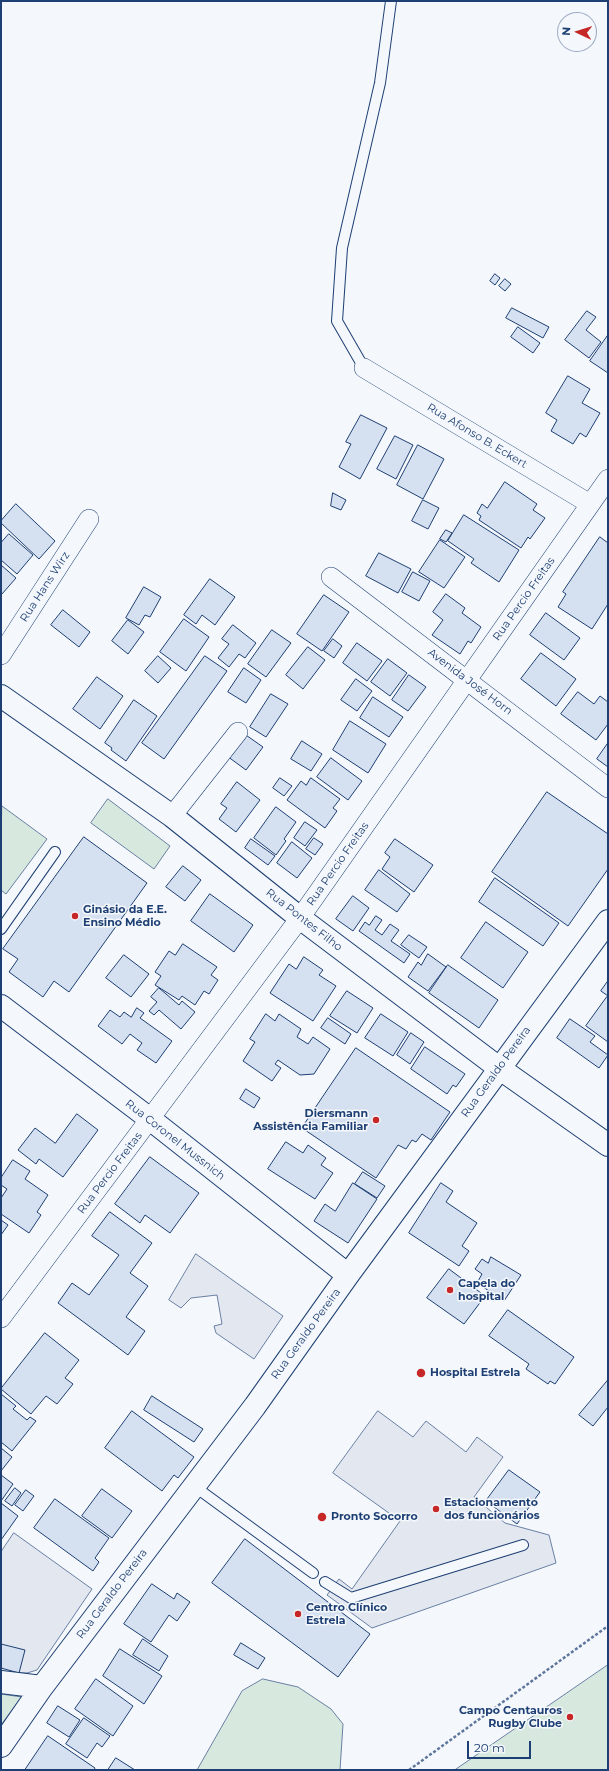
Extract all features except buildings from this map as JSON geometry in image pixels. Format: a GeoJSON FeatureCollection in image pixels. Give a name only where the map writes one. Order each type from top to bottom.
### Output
{"type":"FeatureCollection","features":[{"type":"Feature","properties":{"kind":"main road","name":"Rua Pontes Filho"},"geometry":{"type":"LineString","coordinates":[[1,696],[172,816],[300,918],[499,1068],[608,1145]]}},
{"type":"Feature","properties":{"kind":"main road","name":"Rua Geraldo Pereira"},"geometry":{"type":"LineString","coordinates":[[1,1746],[42,1687],[255,1406],[348,1275],[608,921]]}},
{"type":"Feature","properties":{"kind":"main road","name":"Rua Coronel Mussnich"},"geometry":{"type":"LineString","coordinates":[[1,1006],[150,1119],[348,1275]]}},
{"type":"Feature","properties":{"kind":"main road"},"geometry":{"type":"LineString","coordinates":[[1,1682],[42,1687]]}},
{"type":"Feature","properties":{"kind":"street","name":"Rua Afonso B. Eckert"},"geometry":{"type":"LineString","coordinates":[[364,368],[590,504]]}},
{"type":"Feature","properties":{"kind":"street","name":"Rua Percio Freitas"},"geometry":{"type":"LineString","coordinates":[[1,1318],[300,918],[468,681],[608,479]]}},
{"type":"Feature","properties":{"kind":"street","name":"Rua Hans Wirz"},"geometry":{"type":"LineString","coordinates":[[1,655],[89,519]]}},
{"type":"Feature","properties":{"kind":"street","name":"Avenida José Horn"},"geometry":{"type":"LineString","coordinates":[[331,577],[608,788]]}},
{"type":"Feature","properties":{"kind":"street"},"geometry":{"type":"LineString","coordinates":[[172,816],[238,732]]}},
{"type":"Feature","properties":{"kind":"lane"},"geometry":{"type":"LineString","coordinates":[[364,368],[337,321],[342,248],[380,83],[391,1]]}},
{"type":"Feature","properties":{"kind":"lane"},"geometry":{"type":"LineString","coordinates":[[1,929],[55,852]]}},
{"type":"Feature","properties":{"kind":"lane"},"geometry":{"type":"LineString","coordinates":[[194,1486],[313,1573]]}},
{"type":"Feature","properties":{"kind":"lane"},"geometry":{"type":"LineString","coordinates":[[325,1582],[351,1598],[523,1545]]}},
{"type":"Feature","properties":{"kind":"path"},"geometry":{"type":"LineString","coordinates":[[409,1770],[608,1626]]}},
{"type":"Feature","properties":{"kind":"shaded area"},"geometry":{"type":"Polygon","coordinates":[[[108,799],[170,846],[154,869],[91,823],[108,799]]]}},
{"type":"Feature","properties":{"kind":"shaded area"},"geometry":{"type":"Polygon","coordinates":[[[2,806],[47,839],[6,894],[1,890],[2,806]]]}},
{"type":"Feature","properties":{"kind":"shaded area"},"geometry":{"type":"Polygon","coordinates":[[[196,1254],[283,1316],[254,1359],[216,1333],[214,1326],[222,1324],[217,1295],[191,1298],[181,1308],[169,1300],[196,1254]]]}},
{"type":"Feature","properties":{"kind":"shaded area","name":"Estacionamento dos funcionários"},"geometry":{"type":"Polygon","coordinates":[[[378,1411],[413,1437],[426,1421],[466,1452],[477,1437],[503,1457],[474,1497],[505,1523],[549,1535],[556,1563],[372,1628],[327,1595],[339,1579],[352,1589],[400,1521],[333,1473],[378,1411]]]}},
{"type":"Feature","properties":{"kind":"shaded area"},"geometry":{"type":"Polygon","coordinates":[[[14,1533],[92,1589],[37,1670],[27,1673],[1,1672],[1,1552],[14,1533]]]}},
{"type":"Feature","properties":{"kind":"shaded area","name":"Campo Centauros Rugby Clube"},"geometry":{"type":"Polygon","coordinates":[[[608,1665],[608,1770],[455,1770],[608,1665]]]}},
{"type":"Feature","properties":{"kind":"shaded area"},"geometry":{"type":"Polygon","coordinates":[[[263,1679],[298,1687],[331,1709],[343,1724],[340,1770],[197,1770],[242,1691],[263,1679]]]}},
{"type":"Feature","properties":{"kind":"shaded area"},"geometry":{"type":"Polygon","coordinates":[[[1,1694],[22,1697],[1,1725],[1,1694]]]}},
{"type":"Feature","properties":{"kind":"place","name":"Ginásio da E.E. Ensino Médio"},"geometry":{"type":"Point","coordinates":[75,916]}},
{"type":"Feature","properties":{"kind":"place","name":"Diersmann Assistência Familiar"},"geometry":{"type":"Point","coordinates":[376,1120]}},
{"type":"Feature","properties":{"kind":"place","name":"Capela do hospital"},"geometry":{"type":"Point","coordinates":[450,1290]}},
{"type":"Feature","properties":{"kind":"place","name":"Hospital Estrela"},"geometry":{"type":"Point","coordinates":[421,1373]}},
{"type":"Feature","properties":{"kind":"place","name":"Estacionamento dos funcionários"},"geometry":{"type":"Point","coordinates":[436,1509]}},
{"type":"Feature","properties":{"kind":"place","name":"Pronto Socorro"},"geometry":{"type":"Point","coordinates":[322,1517]}},
{"type":"Feature","properties":{"kind":"place","name":"Centro Clínico Estrela"},"geometry":{"type":"Point","coordinates":[298,1614]}},
{"type":"Feature","properties":{"kind":"place","name":"Campo Centauros Rugby Clube"},"geometry":{"type":"Point","coordinates":[570,1717]}}]}
